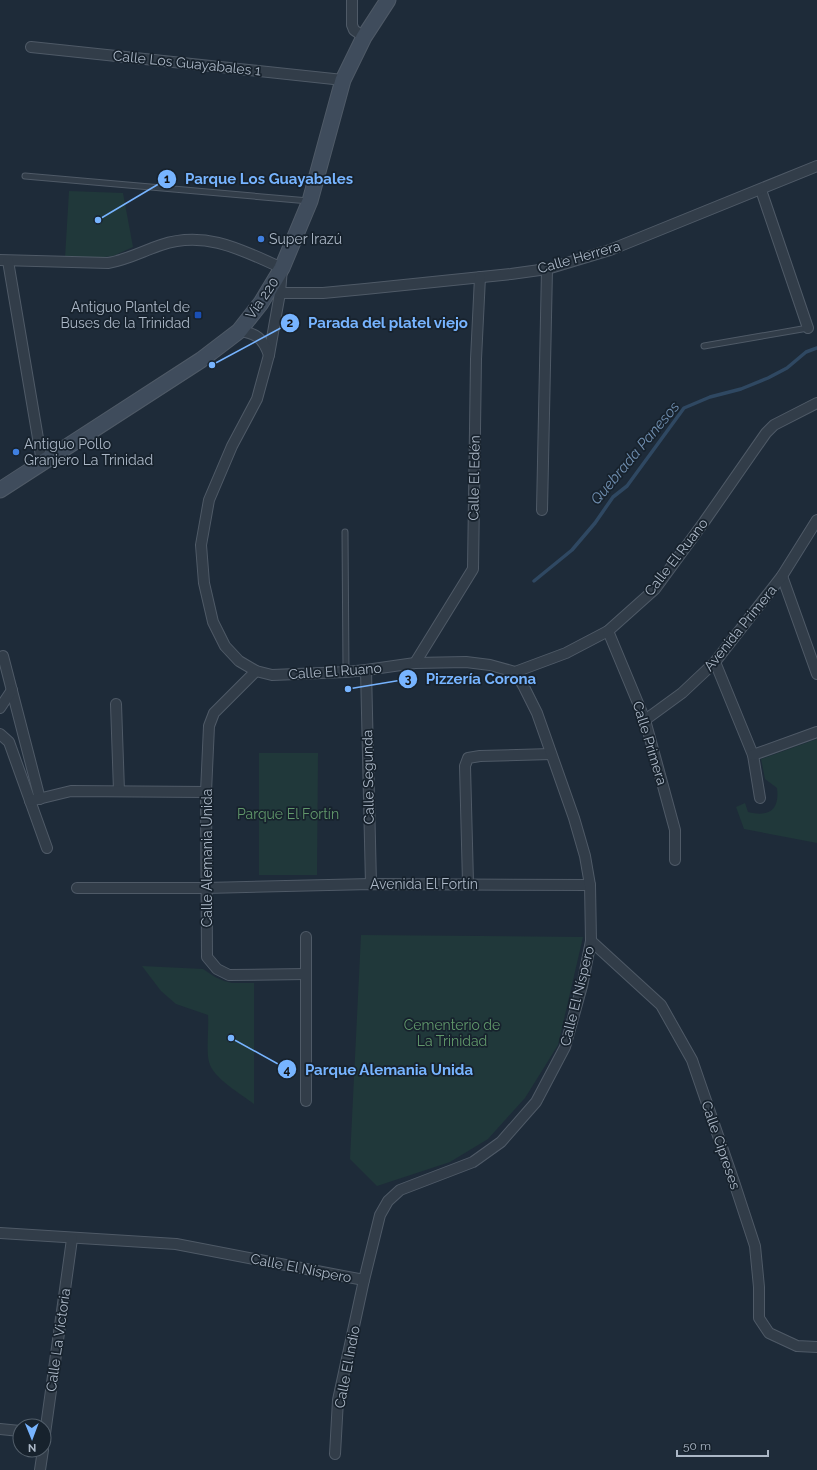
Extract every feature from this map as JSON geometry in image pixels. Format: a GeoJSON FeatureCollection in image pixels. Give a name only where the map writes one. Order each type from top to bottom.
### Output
{"type":"FeatureCollection","features":[{"type":"Feature","properties":{"kind":"main road","name":"Vía 220"},"geometry":{"type":"LineString","coordinates":[[0,490],[201,360],[239,331],[261,303],[282,268],[310,201],[343,80],[364,36],[388,0]]}},
{"type":"Feature","properties":{"kind":"street"},"geometry":{"type":"LineString","coordinates":[[352,0],[352,25],[354,30],[364,36]]}},
{"type":"Feature","properties":{"kind":"street","name":"Calle Los Guayabales 1"},"geometry":{"type":"LineString","coordinates":[[31,47],[343,80]]}},
{"type":"Feature","properties":{"kind":"street","name":"Calle Herrera"},"geometry":{"type":"LineString","coordinates":[[280,293],[323,293],[547,269],[610,250],[817,166]]}},
{"type":"Feature","properties":{"kind":"street"},"geometry":{"type":"LineString","coordinates":[[761,190],[808,328]]}},
{"type":"Feature","properties":{"kind":"street"},"geometry":{"type":"LineString","coordinates":[[42,462],[4,260],[108,263],[119,261],[175,240],[191,239],[209,240],[227,244],[282,268]]}},
{"type":"Feature","properties":{"kind":"street","name":"Calle El Ruano"},"geometry":{"type":"LineString","coordinates":[[282,268],[280,293],[269,354],[257,399],[232,446],[209,500],[201,545],[204,583],[213,622],[225,646],[239,661],[256,672],[272,675],[346,672],[415,663],[466,662],[490,665],[515,672],[566,653],[608,631],[655,589],[766,433],[774,425],[817,403]]}},
{"type":"Feature","properties":{"kind":"street"},"geometry":{"type":"LineString","coordinates":[[542,510],[547,269]]}},
{"type":"Feature","properties":{"kind":"street","name":"Calle El Edén"},"geometry":{"type":"LineString","coordinates":[[415,663],[473,569],[476,366],[480,277]]}},
{"type":"Feature","properties":{"kind":"street"},"geometry":{"type":"LineString","coordinates":[[239,331],[249,332],[258,337],[265,345],[269,354]]}},
{"type":"Feature","properties":{"kind":"street","name":"Avenida Primera"},"geometry":{"type":"LineString","coordinates":[[645,720],[682,693],[714,662],[782,576],[817,520]]}},
{"type":"Feature","properties":{"kind":"street"},"geometry":{"type":"LineString","coordinates":[[782,576],[817,674]]}},
{"type":"Feature","properties":{"kind":"street","name":"Calle Primera"},"geometry":{"type":"LineString","coordinates":[[608,631],[645,720],[675,830],[675,860]]}},
{"type":"Feature","properties":{"kind":"street"},"geometry":{"type":"LineString","coordinates":[[3,656],[47,848]]}},
{"type":"Feature","properties":{"kind":"street"},"geometry":{"type":"LineString","coordinates":[[714,662],[753,755],[760,798]]}},
{"type":"Feature","properties":{"kind":"street","name":"Calle Segunda"},"geometry":{"type":"LineString","coordinates":[[366,670],[371,884]]}},
{"type":"Feature","properties":{"kind":"street","name":"Calle Alemania Unida"},"geometry":{"type":"LineString","coordinates":[[256,672],[214,713],[209,726],[206,792],[207,957],[218,969],[229,975],[306,974]]}},
{"type":"Feature","properties":{"kind":"street","name":"Calle El Níspero"},"geometry":{"type":"LineString","coordinates":[[0,1234],[176,1244],[364,1280],[380,1215],[388,1201],[400,1190],[473,1162],[501,1142],[536,1102],[565,1047],[582,986],[591,941],[590,885],[585,856],[574,818],[537,713],[524,686],[515,672]]}},
{"type":"Feature","properties":{"kind":"street"},"geometry":{"type":"LineString","coordinates":[[0,708],[12,690]]}},
{"type":"Feature","properties":{"kind":"street"},"geometry":{"type":"LineString","coordinates":[[116,704],[119,791]]}},
{"type":"Feature","properties":{"kind":"street"},"geometry":{"type":"LineString","coordinates":[[753,755],[817,732]]}},
{"type":"Feature","properties":{"kind":"street"},"geometry":{"type":"LineString","coordinates":[[0,734],[9,742],[35,800]]}},
{"type":"Feature","properties":{"kind":"street"},"geometry":{"type":"LineString","coordinates":[[468,883],[465,766],[468,758],[480,756],[551,754]]}},
{"type":"Feature","properties":{"kind":"street"},"geometry":{"type":"LineString","coordinates":[[35,800],[71,791],[206,792]]}},
{"type":"Feature","properties":{"kind":"street","name":"Avenida El Fortín"},"geometry":{"type":"LineString","coordinates":[[77,888],[206,888],[468,883],[590,885]]}},
{"type":"Feature","properties":{"kind":"street"},"geometry":{"type":"LineString","coordinates":[[306,937],[306,1101]]}},
{"type":"Feature","properties":{"kind":"street","name":"Calle Cipreses"},"geometry":{"type":"LineString","coordinates":[[591,941],[661,1005],[692,1060],[755,1246],[759,1287],[759,1318],[769,1333],[797,1346],[817,1347]]}},
{"type":"Feature","properties":{"kind":"street","name":"Calle La Victoria"},"geometry":{"type":"LineString","coordinates":[[47,1418],[72,1239]]}},
{"type":"Feature","properties":{"kind":"street","name":"Calle El Indio"},"geometry":{"type":"LineString","coordinates":[[335,1454],[338,1400],[364,1280]]}},
{"type":"Feature","properties":{"kind":"street"},"geometry":{"type":"LineString","coordinates":[[0,1429],[12,1430]]}},
{"type":"Feature","properties":{"kind":"street"},"geometry":{"type":"LineString","coordinates":[[40,1470],[42,1458]]}},
{"type":"Feature","properties":{"kind":"lane"},"geometry":{"type":"LineString","coordinates":[[25,176],[310,201]]}},
{"type":"Feature","properties":{"kind":"lane"},"geometry":{"type":"LineString","coordinates":[[704,346],[808,328]]}},
{"type":"Feature","properties":{"kind":"lane"},"geometry":{"type":"LineString","coordinates":[[345,532],[346,672]]}},
{"type":"Feature","properties":{"kind":"green space"},"geometry":{"type":"Polygon","coordinates":[[[69,191],[123,193],[133,247],[113,256],[88,259],[65,258],[69,191]]]}},
{"type":"Feature","properties":{"kind":"green space"},"geometry":{"type":"Polygon","coordinates":[[[817,739],[817,843],[744,829],[736,807],[745,803],[748,812],[761,814],[767,813],[771,810],[777,802],[777,788],[765,779],[761,759],[817,739]]]}},
{"type":"Feature","properties":{"kind":"green space","name":"Parque El Fortín"},"geometry":{"type":"Polygon","coordinates":[[[259,753],[318,753],[317,875],[259,875],[259,753]]]}},
{"type":"Feature","properties":{"kind":"green space","name":"Cementerio de La Trinidad"},"geometry":{"type":"Polygon","coordinates":[[[361,935],[583,937],[558,1045],[525,1098],[488,1139],[450,1162],[377,1186],[350,1159],[361,935]]]}},
{"type":"Feature","properties":{"kind":"green space"},"geometry":{"type":"Polygon","coordinates":[[[142,966],[203,969],[224,981],[232,983],[254,983],[254,1104],[222,1080],[212,1068],[209,1062],[208,1052],[208,1015],[176,1004],[161,991],[142,966]]]}},
{"type":"Feature","properties":{"kind":"waterway","name":"Quebrada Panesos"},"geometry":{"type":"LineString","coordinates":[[534,581],[572,550],[595,523],[613,497],[627,486],[684,408],[710,397],[741,389],[768,378],[787,368],[806,352],[817,348]]}},
{"type":"Feature","properties":{"kind":"place","name":"Parque Los Guayabales"},"geometry":{"type":"Point","coordinates":[98,220]}},
{"type":"Feature","properties":{"kind":"place","name":"Super Irazú"},"geometry":{"type":"Point","coordinates":[261,239]}},
{"type":"Feature","properties":{"kind":"place","name":"Antiguo Plantel de Buses de la Trinidad"},"geometry":{"type":"Point","coordinates":[198,315]}},
{"type":"Feature","properties":{"kind":"place","name":"Parada del platel viejo"},"geometry":{"type":"Point","coordinates":[212,365]}},
{"type":"Feature","properties":{"kind":"place","name":"Antiguo Pollo Granjero La Trinidad"},"geometry":{"type":"Point","coordinates":[16,452]}},
{"type":"Feature","properties":{"kind":"place","name":"Pizzería Corona"},"geometry":{"type":"Point","coordinates":[348,689]}},
{"type":"Feature","properties":{"kind":"place","name":"Parque Alemania Unida"},"geometry":{"type":"Point","coordinates":[231,1038]}}]}
